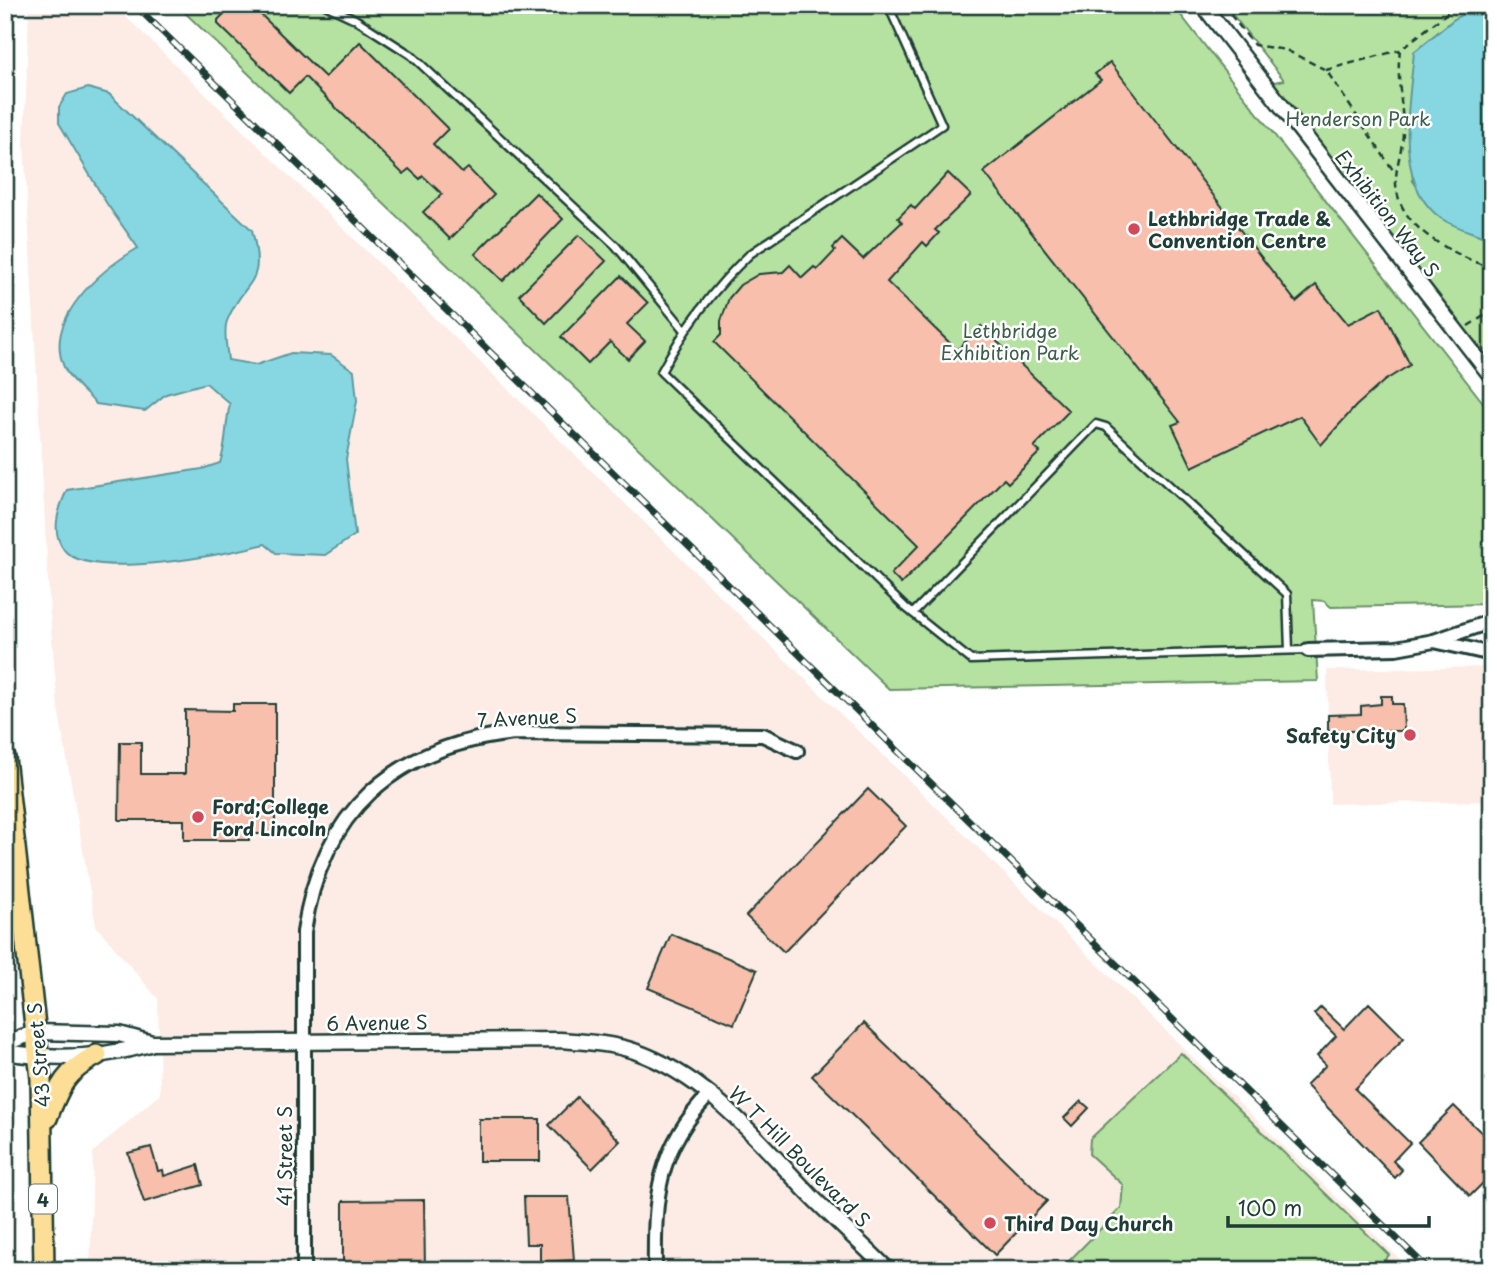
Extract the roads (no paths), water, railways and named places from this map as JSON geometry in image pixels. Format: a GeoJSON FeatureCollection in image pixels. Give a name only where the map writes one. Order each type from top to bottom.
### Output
{"type":"FeatureCollection","features":[{"type":"Feature","properties":{"kind":"highway","name":"43 Street S"},"geometry":{"type":"LineString","coordinates":[[5,758],[40,1057],[44,1270]]}},
{"type":"Feature","properties":{"kind":"highway"},"geometry":{"type":"LineString","coordinates":[[43,1129],[65,1079],[78,1065],[97,1055]]}},
{"type":"Feature","properties":{"kind":"street","name":"Exhibition Way S"},"geometry":{"type":"LineString","coordinates":[[1203,5],[1492,377]]}},
{"type":"Feature","properties":{"kind":"street"},"geometry":{"type":"LineString","coordinates":[[1308,650],[1396,648],[1434,641],[1492,621]]}},
{"type":"Feature","properties":{"kind":"street"},"geometry":{"type":"LineString","coordinates":[[1434,641],[1492,654]]}},
{"type":"Feature","properties":{"kind":"street","name":"7 Avenue S"},"geometry":{"type":"LineString","coordinates":[[302,1042],[304,932],[308,905],[319,869],[331,841],[348,817],[366,796],[403,766],[426,754],[476,737],[514,733],[763,735],[797,751]]}},
{"type":"Feature","properties":{"kind":"street","name":"6 Avenue S"},"geometry":{"type":"LineString","coordinates":[[5,1043],[37,1032],[119,1034],[152,1043],[524,1040],[602,1044]]}},
{"type":"Feature","properties":{"kind":"street","name":"41 Street S"},"geometry":{"type":"LineString","coordinates":[[302,1042],[304,1270]]}},
{"type":"Feature","properties":{"kind":"street","name":"6 Avenue S"},"geometry":{"type":"LineString","coordinates":[[5,1052],[40,1057],[116,1055],[152,1043]]}},
{"type":"Feature","properties":{"kind":"street","name":"W T Hill Boulevard S"},"geometry":{"type":"LineString","coordinates":[[602,1044],[635,1051],[710,1094],[736,1116],[813,1198],[888,1270]]}},
{"type":"Feature","properties":{"kind":"street"},"geometry":{"type":"LineString","coordinates":[[655,1270],[654,1213],[662,1171],[682,1126],[710,1094]]}},
{"type":"Feature","properties":{"kind":"lane"},"geometry":{"type":"LineString","coordinates":[[325,5],[355,19],[411,55],[616,246],[684,329]]}},
{"type":"Feature","properties":{"kind":"lane"},"geometry":{"type":"LineString","coordinates":[[888,5],[942,125],[750,254],[727,276],[684,329],[661,372],[913,613],[971,660],[1308,650]]}},
{"type":"Feature","properties":{"kind":"lane"},"geometry":{"type":"LineString","coordinates":[[913,613],[1096,424],[1106,427],[1287,594],[1289,650]]}},
{"type":"Feature","properties":{"kind":"water"},"geometry":{"type":"Polygon","coordinates":[[[1478,5],[1492,5],[1492,240],[1442,219],[1426,204],[1416,186],[1408,141],[1414,52],[1453,20],[1478,5]]]}},
{"type":"Feature","properties":{"kind":"water"},"geometry":{"type":"Polygon","coordinates":[[[88,88],[109,94],[252,230],[257,263],[252,281],[227,321],[225,335],[228,360],[256,365],[291,353],[331,355],[354,371],[357,401],[346,459],[355,535],[325,555],[276,553],[265,544],[193,559],[130,565],[102,564],[80,560],[65,551],[60,544],[57,521],[67,490],[202,469],[220,463],[230,404],[206,383],[166,394],[145,411],[96,404],[74,382],[64,367],[60,349],[62,331],[69,313],[93,282],[138,248],[107,204],[59,123],[59,107],[67,94],[88,88]]]}},
{"type":"Feature","properties":{"kind":"railway"},"geometry":{"type":"LineString","coordinates":[[135,5],[1429,1270]]}},
{"type":"Feature","properties":{"kind":"place","name":"Lethbridge Trade & Convention Centre"},"geometry":{"type":"Point","coordinates":[1134,229]}},
{"type":"Feature","properties":{"kind":"place","name":"Safety City"},"geometry":{"type":"Point","coordinates":[1410,735]}},
{"type":"Feature","properties":{"kind":"place","name":"Ford;College Ford Lincoln"},"geometry":{"type":"Point","coordinates":[198,817]}},
{"type":"Feature","properties":{"kind":"place","name":"Third Day Church"},"geometry":{"type":"Point","coordinates":[990,1223]}},
{"type":"Feature","properties":{"kind":"park label","name":"Henderson Park"},"geometry":{"type":"Point","coordinates":[1358,118]}},
{"type":"Feature","properties":{"kind":"park label","name":"Lethbridge Exhibition Park"},"geometry":{"type":"Point","coordinates":[1010,341]}}]}
